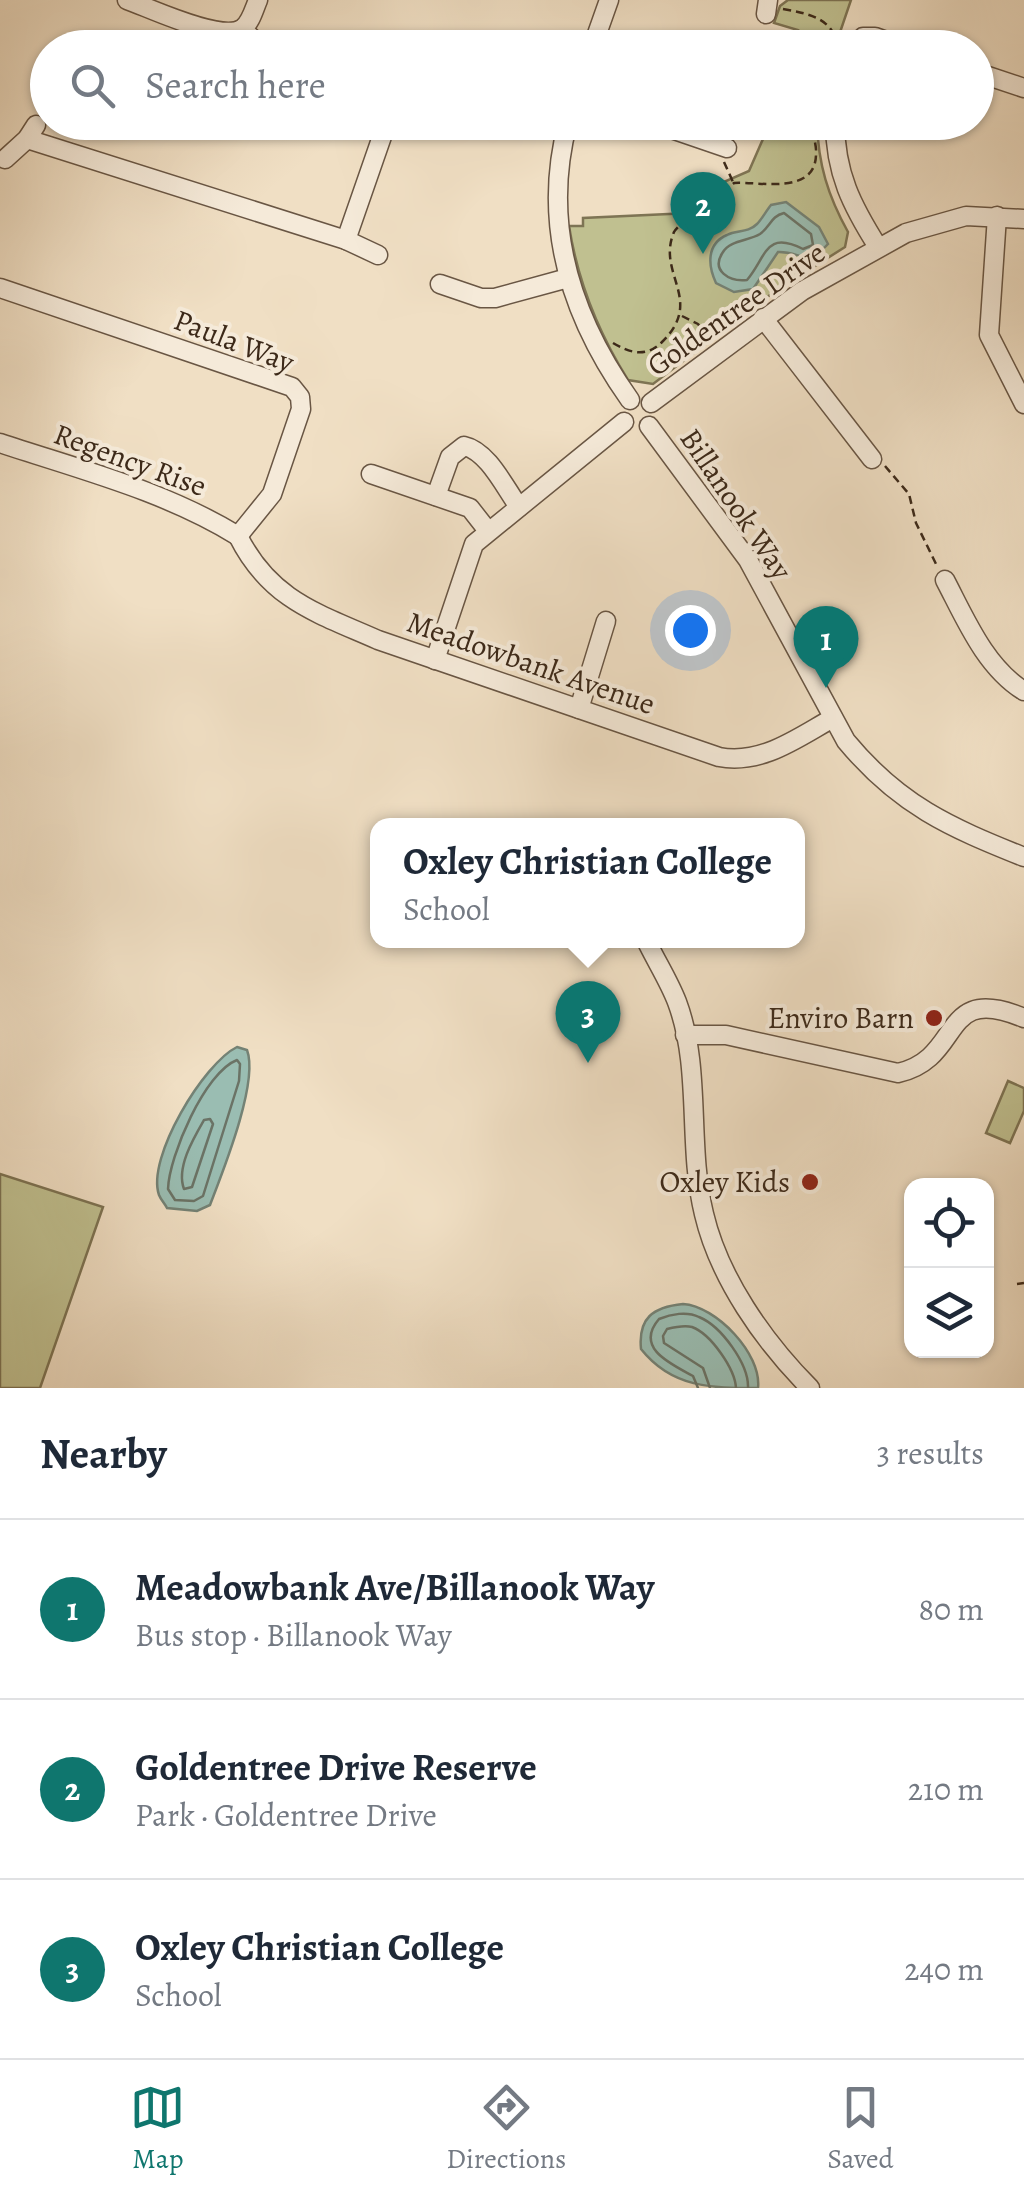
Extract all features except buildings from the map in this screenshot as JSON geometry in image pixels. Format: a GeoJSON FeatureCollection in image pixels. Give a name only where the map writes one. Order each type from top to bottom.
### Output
{"type":"FeatureCollection","features":[{"type":"Feature","properties":{"kind":"street"},"geometry":{"type":"LineString","coordinates":[[127,0],[214,30]]}},
{"type":"Feature","properties":{"kind":"street"},"geometry":{"type":"LineString","coordinates":[[231,30],[242,28],[250,20],[258,0]]}},
{"type":"Feature","properties":{"kind":"street"},"geometry":{"type":"LineString","coordinates":[[598,30],[609,0]]}},
{"type":"Feature","properties":{"kind":"street"},"geometry":{"type":"LineString","coordinates":[[994,78],[1024,88]]}},
{"type":"Feature","properties":{"kind":"street"},"geometry":{"type":"LineString","coordinates":[[4,159],[30,134]]}},
{"type":"Feature","properties":{"kind":"street"},"geometry":{"type":"LineString","coordinates":[[55,140],[346,240],[378,255]]}},
{"type":"Feature","properties":{"kind":"street"},"geometry":{"type":"LineString","coordinates":[[346,240],[381,140]]}},
{"type":"Feature","properties":{"kind":"street"},"geometry":{"type":"LineString","coordinates":[[565,140],[556,190],[556,218],[568,278],[603,362],[630,400]]}},
{"type":"Feature","properties":{"kind":"street"},"geometry":{"type":"LineString","coordinates":[[692,140],[725,154]]}},
{"type":"Feature","properties":{"kind":"street"},"geometry":{"type":"LineString","coordinates":[[836,140],[844,189],[878,247]]}},
{"type":"Feature","properties":{"kind":"street","name":"Goldentree Drive"},"geometry":{"type":"LineString","coordinates":[[650,404],[802,291],[878,247],[934,223],[966,216],[1024,220]]}},
{"type":"Feature","properties":{"kind":"street"},"geometry":{"type":"LineString","coordinates":[[996,216],[990,334],[1021,407]]}},
{"type":"Feature","properties":{"kind":"street"},"geometry":{"type":"LineString","coordinates":[[440,284],[482,298],[494,298],[568,278]]}},
{"type":"Feature","properties":{"kind":"street","name":"Paula Way"},"geometry":{"type":"LineString","coordinates":[[0,288],[292,387],[300,397],[300,409],[272,494],[238,536]]}},
{"type":"Feature","properties":{"kind":"street"},"geometry":{"type":"LineString","coordinates":[[763,318],[874,460]]}},
{"type":"Feature","properties":{"kind":"street"},"geometry":{"type":"LineString","coordinates":[[643,398],[650,404],[654,418],[649,426],[636,430],[624,422],[623,408],[630,400],[643,398]]}},
{"type":"Feature","properties":{"kind":"street"},"geometry":{"type":"LineString","coordinates":[[436,660],[474,544],[624,422]]}},
{"type":"Feature","properties":{"kind":"street","name":"Billanook Way"},"geometry":{"type":"LineString","coordinates":[[649,426],[748,560],[846,741],[889,788],[952,827],[1024,858]]}},
{"type":"Feature","properties":{"kind":"street","name":"Regency Rise"},"geometry":{"type":"LineString","coordinates":[[0,442],[176,502],[238,536]]}},
{"type":"Feature","properties":{"kind":"street"},"geometry":{"type":"LineString","coordinates":[[436,496],[450,457],[464,446],[474,448],[520,507]]}},
{"type":"Feature","properties":{"kind":"street"},"geometry":{"type":"LineString","coordinates":[[371,474],[470,508],[488,531]]}},
{"type":"Feature","properties":{"kind":"street","name":"Meadowbank Avenue"},"geometry":{"type":"LineString","coordinates":[[238,536],[265,580],[288,599],[378,640],[735,760],[772,752],[833,718]]}},
{"type":"Feature","properties":{"kind":"street"},"geometry":{"type":"LineString","coordinates":[[944,580],[977,642],[1012,684],[1024,690]]}},
{"type":"Feature","properties":{"kind":"street"},"geometry":{"type":"LineString","coordinates":[[579,708],[606,621]]}},
{"type":"Feature","properties":{"kind":"street"},"geometry":{"type":"LineString","coordinates":[[650,948],[677,1002],[694,1096],[699,1190],[715,1247],[734,1287],[770,1343],[810,1388]]}},
{"type":"Feature","properties":{"kind":"street"},"geometry":{"type":"LineString","coordinates":[[684,1035],[726,1035],[898,1072],[918,1066],[931,1056],[968,1011],[990,1006],[1024,1018]]}},
{"type":"Feature","properties":{"kind":"path"},"geometry":{"type":"LineString","coordinates":[[767,7],[825,20],[834,30]]}},
{"type":"Feature","properties":{"kind":"path"},"geometry":{"type":"LineString","coordinates":[[611,342],[624,350],[648,353],[668,336],[681,316],[671,260],[680,223],[709,206],[734,183],[789,185],[804,176],[814,164],[815,140]]}},
{"type":"Feature","properties":{"kind":"path"},"geometry":{"type":"LineString","coordinates":[[725,154],[734,183]]}},
{"type":"Feature","properties":{"kind":"path"},"geometry":{"type":"LineString","coordinates":[[681,316],[698,324],[719,353]]}},
{"type":"Feature","properties":{"kind":"path"},"geometry":{"type":"LineString","coordinates":[[874,460],[909,494],[916,524],[944,580]]}},
{"type":"Feature","properties":{"kind":"path"},"geometry":{"type":"LineString","coordinates":[[1017,1284],[1024,1283]]}},
{"type":"Feature","properties":{"kind":"green space"},"geometry":{"type":"Polygon","coordinates":[[[788,0],[851,0],[841,30],[798,30],[774,23],[780,6],[788,0]]]}},
{"type":"Feature","properties":{"kind":"green space"},"geometry":{"type":"Polygon","coordinates":[[[763,140],[818,140],[825,179],[848,232],[845,247],[774,292],[653,384],[628,380],[591,306],[569,226],[583,226],[583,218],[690,213],[703,175],[724,182],[749,171],[763,140]]]}},
{"type":"Feature","properties":{"kind":"green space"},"geometry":{"type":"Polygon","coordinates":[[[1008,1081],[1024,1088],[1024,1111],[1010,1143],[986,1133],[1008,1081]]]}},
{"type":"Feature","properties":{"kind":"green space"},"geometry":{"type":"Polygon","coordinates":[[[0,1174],[103,1207],[40,1388],[0,1388],[0,1174]]]}},
{"type":"Feature","properties":{"kind":"water"},"geometry":{"type":"Polygon","coordinates":[[[786,202],[819,227],[828,244],[808,257],[778,252],[753,289],[734,292],[716,283],[710,263],[715,244],[727,235],[754,227],[771,205],[786,202]]]}},
{"type":"Feature","properties":{"kind":"water"},"geometry":{"type":"Polygon","coordinates":[[[237,1047],[247,1050],[248,1083],[238,1127],[210,1205],[197,1211],[167,1208],[159,1195],[157,1179],[169,1136],[194,1091],[224,1056],[237,1047]]]}},
{"type":"Feature","properties":{"kind":"water"},"geometry":{"type":"Polygon","coordinates":[[[683,1304],[709,1313],[734,1334],[753,1361],[758,1388],[708,1386],[679,1378],[666,1372],[641,1349],[642,1329],[650,1316],[663,1308],[683,1304]]]}},
{"type":"Feature","properties":{"kind":"place","name":"Goldentree Drive Reserve"},"geometry":{"type":"Point","coordinates":[703,254]}},
{"type":"Feature","properties":{"kind":"place","name":"Meadowbank Ave/Billanook Way"},"geometry":{"type":"Point","coordinates":[826,688]}},
{"type":"Feature","properties":{"kind":"place","name":"Enviro Barn"},"geometry":{"type":"Point","coordinates":[934,1018]}},
{"type":"Feature","properties":{"kind":"place","name":"Oxley Christian College"},"geometry":{"type":"Point","coordinates":[588,1063]}},
{"type":"Feature","properties":{"kind":"place","name":"Oxley Kids"},"geometry":{"type":"Point","coordinates":[810,1182]}}]}
